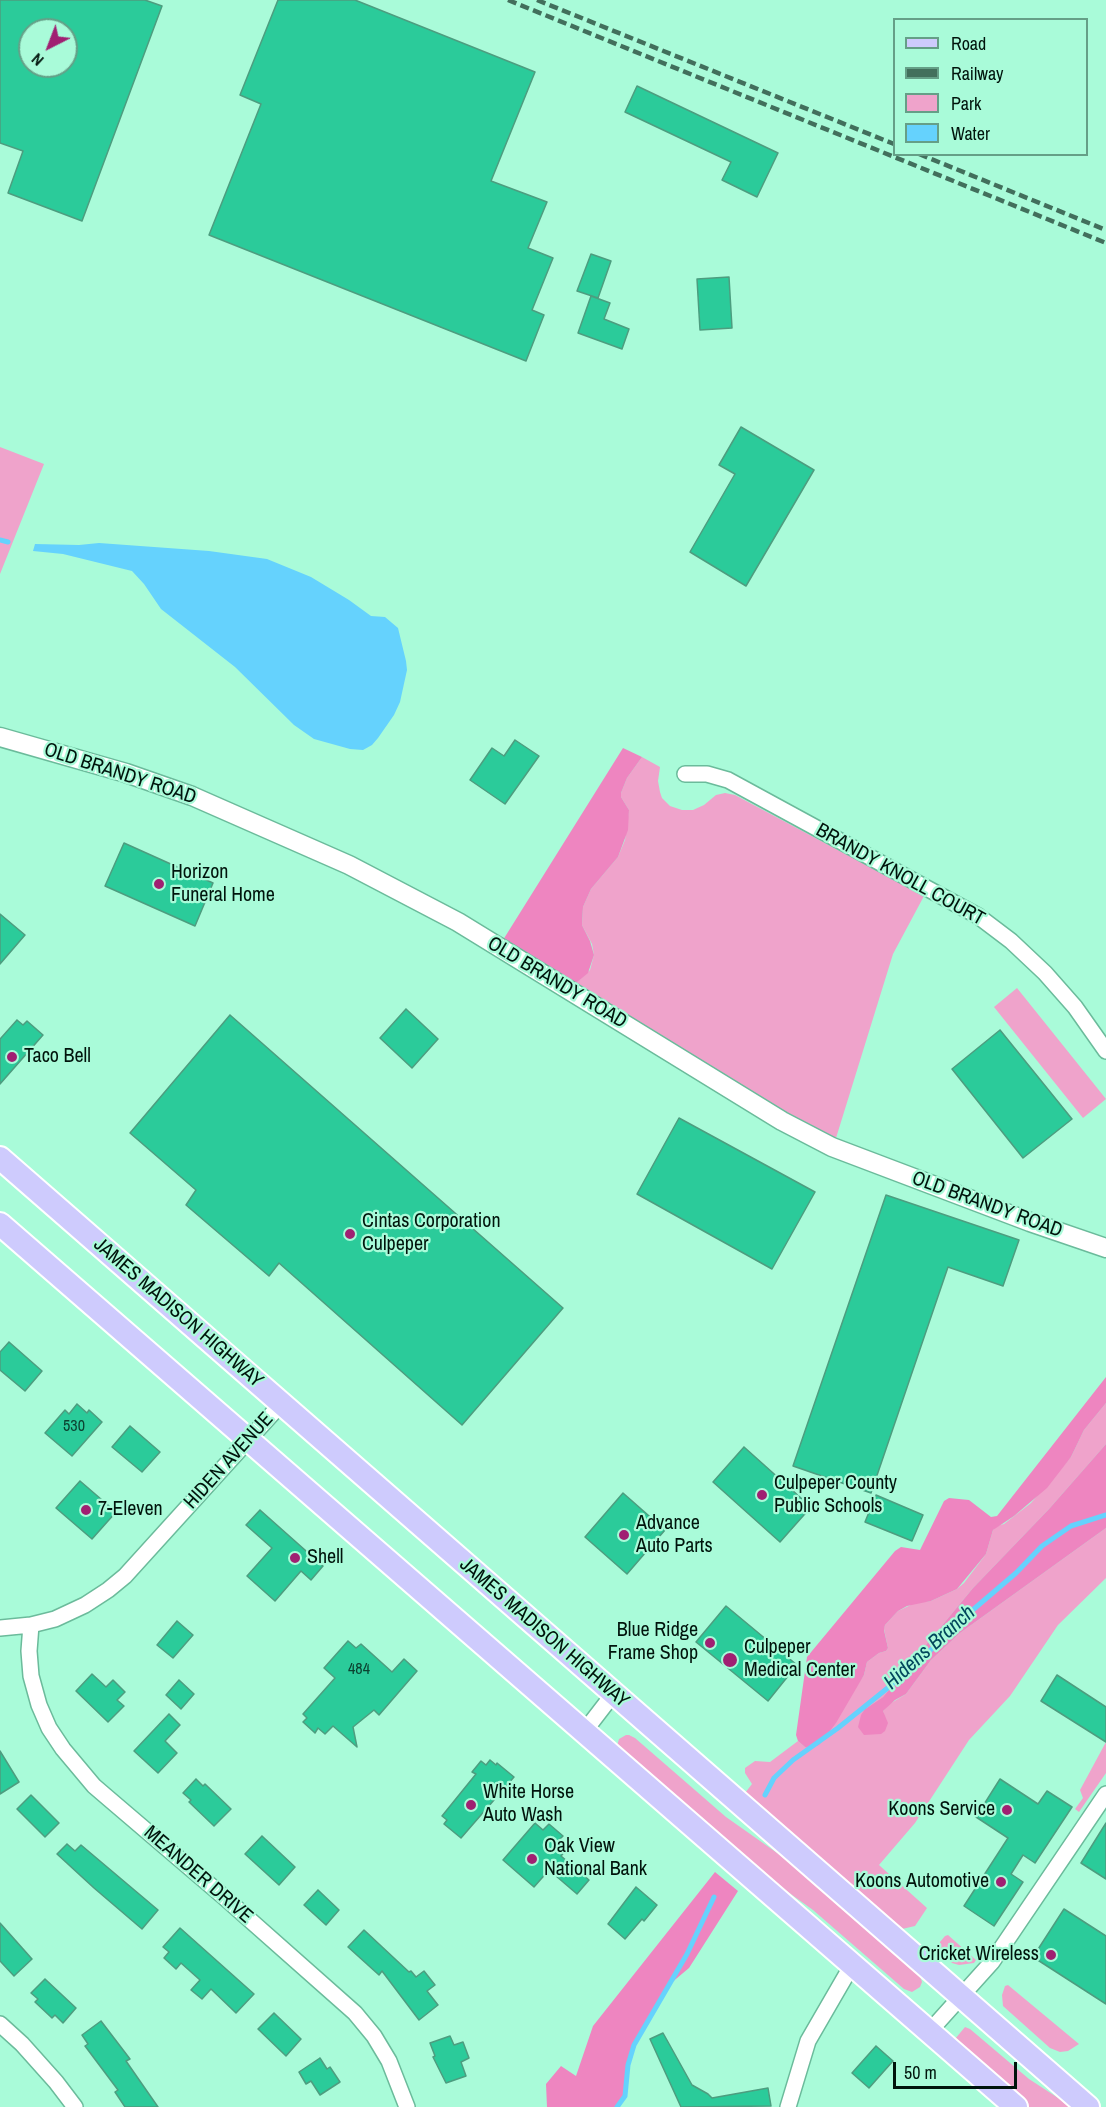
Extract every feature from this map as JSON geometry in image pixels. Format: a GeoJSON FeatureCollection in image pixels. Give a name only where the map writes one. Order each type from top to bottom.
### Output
{"type":"FeatureCollection","features":[{"type":"Feature","properties":{"kind":"main road","name":"JAMES MADISON HIGHWAY"},"geometry":{"type":"LineString","coordinates":[[0,1158],[1088,2107]]}},
{"type":"Feature","properties":{"kind":"main road"},"geometry":{"type":"LineString","coordinates":[[0,1224],[1016,2107]]}},
{"type":"Feature","properties":{"kind":"street","name":"OLD BRANDY ROAD"},"geometry":{"type":"LineString","coordinates":[[0,737],[126,773],[192,796],[328,856],[405,893],[458,922],[782,1121],[825,1143],[1030,1222],[1106,1248]]}},
{"type":"Feature","properties":{"kind":"street","name":"BRANDY KNOLL COURT"},"geometry":{"type":"LineString","coordinates":[[686,774],[707,774],[728,780],[978,916],[1011,941],[1045,973],[1075,1007],[1106,1051]]}},
{"type":"Feature","properties":{"kind":"street","name":"HIDEN AVENUE"},"geometry":{"type":"LineString","coordinates":[[0,1628],[31,1625],[55,1619],[108,1590],[125,1576],[281,1404]]}},
{"type":"Feature","properties":{"kind":"street","name":"MEANDER DRIVE"},"geometry":{"type":"LineString","coordinates":[[31,1625],[29,1651],[31,1676],[39,1705],[49,1728],[63,1749],[94,1786],[355,2013],[374,2036],[389,2061],[407,2107]]}},
{"type":"Feature","properties":{"kind":"street"},"geometry":{"type":"LineString","coordinates":[[584,1732],[614,1693]]}},
{"type":"Feature","properties":{"kind":"street"},"geometry":{"type":"LineString","coordinates":[[929,2032],[992,1962],[1106,1794]]}},
{"type":"Feature","properties":{"kind":"street"},"geometry":{"type":"LineString","coordinates":[[788,2107],[808,2041],[852,1965]]}},
{"type":"Feature","properties":{"kind":"street"},"geometry":{"type":"LineString","coordinates":[[0,2025],[22,2044],[75,2107]]}},
{"type":"Feature","properties":{"kind":"green space"},"geometry":{"type":"Polygon","coordinates":[[[0,447],[44,464],[0,574],[0,447]]]}},
{"type":"Feature","properties":{"kind":"green space"},"geometry":{"type":"Polygon","coordinates":[[[642,757],[660,767],[658,781],[660,792],[662,798],[670,806],[682,810],[693,810],[704,805],[716,795],[725,793],[735,795],[924,896],[893,954],[836,1138],[811,1128],[576,983],[590,970],[594,955],[592,944],[582,925],[583,907],[591,889],[618,857],[625,840],[629,810],[621,793],[627,778],[642,757]]]}},
{"type":"Feature","properties":{"kind":"green space"},"geometry":{"type":"Polygon","coordinates":[[[1017,988],[1106,1099],[1083,1118],[994,1007],[1017,988]]]}},
{"type":"Feature","properties":{"kind":"green space"},"geometry":{"type":"Polygon","coordinates":[[[1106,1403],[1106,1444],[1049,1509],[973,1588],[883,1697],[865,1709],[884,1717],[883,1711],[888,1705],[906,1694],[931,1660],[960,1633],[1106,1528],[1106,1578],[1058,1625],[1010,1696],[969,1740],[915,1823],[879,1865],[927,1908],[915,1926],[902,1929],[745,1793],[752,1784],[745,1773],[745,1768],[755,1761],[770,1762],[798,1741],[805,1747],[850,1696],[864,1675],[867,1662],[888,1648],[885,1625],[898,1611],[915,1603],[931,1601],[957,1589],[964,1583],[986,1554],[993,1530],[1031,1503],[1071,1457],[1084,1430],[1106,1403]]]}},
{"type":"Feature","properties":{"kind":"green space"},"geometry":{"type":"Polygon","coordinates":[[[626,1735],[635,1738],[726,1817],[780,1855],[832,1897],[920,1976],[922,1982],[920,1987],[912,1992],[904,1989],[813,1910],[746,1862],[617,1746],[619,1739],[626,1735]]]}},
{"type":"Feature","properties":{"kind":"green space"},"geometry":{"type":"Polygon","coordinates":[[[1106,1742],[1106,1773],[1079,1812],[1075,1809],[1083,1798],[1080,1790],[1106,1742]]]}},
{"type":"Feature","properties":{"kind":"green space"},"geometry":{"type":"Polygon","coordinates":[[[948,1935],[976,1960],[974,1963],[959,1965],[952,1963],[942,1954],[939,1948],[940,1942],[948,1935]]]}},
{"type":"Feature","properties":{"kind":"green space"},"geometry":{"type":"Polygon","coordinates":[[[1008,1985],[1079,2044],[1068,2051],[1060,2052],[1050,2048],[1003,2006],[1002,1995],[1005,1986],[1008,1985]]]}},
{"type":"Feature","properties":{"kind":"green space"},"geometry":{"type":"Polygon","coordinates":[[[965,2027],[1029,2079],[1072,2107],[1026,2107],[955,2039],[965,2027]]]}},
{"type":"Feature","properties":{"kind":"shaded area"},"geometry":{"type":"Polygon","coordinates":[[[623,748],[642,757],[627,778],[621,793],[629,810],[628,830],[618,857],[591,889],[583,907],[582,925],[594,955],[588,973],[576,983],[503,940],[623,748]]]}},
{"type":"Feature","properties":{"kind":"shaded area"},"geometry":{"type":"Polygon","coordinates":[[[1106,1377],[1106,1403],[1084,1430],[1071,1457],[1047,1488],[1014,1516],[993,1530],[986,1554],[957,1589],[931,1601],[907,1606],[898,1611],[885,1625],[888,1648],[886,1651],[867,1662],[864,1675],[836,1723],[819,1745],[805,1747],[798,1741],[796,1735],[807,1657],[895,1551],[901,1547],[920,1550],[944,1501],[949,1498],[969,1500],[991,1517],[997,1516],[1106,1377]]]}},
{"type":"Feature","properties":{"kind":"shaded area"},"geometry":{"type":"Polygon","coordinates":[[[1106,1444],[1106,1528],[960,1633],[931,1660],[906,1694],[883,1711],[888,1723],[885,1731],[881,1734],[864,1735],[858,1727],[865,1709],[883,1697],[973,1588],[1049,1509],[1106,1444]]]}},
{"type":"Feature","properties":{"kind":"shaded area"},"geometry":{"type":"Polygon","coordinates":[[[715,1872],[738,1891],[689,1968],[670,1984],[630,2056],[625,2096],[616,2107],[547,2107],[546,2084],[561,2066],[576,2076],[593,2026],[715,1872]]]}},
{"type":"Feature","properties":{"kind":"water"},"geometry":{"type":"Polygon","coordinates":[[[99,543],[209,551],[267,559],[311,577],[371,616],[385,617],[398,628],[407,670],[400,702],[394,715],[372,745],[363,750],[350,749],[314,739],[294,725],[235,667],[161,609],[132,571],[63,554],[33,551],[35,544],[99,543]]]}},
{"type":"Feature","properties":{"kind":"building"},"geometry":{"type":"Polygon","coordinates":[[[0,0],[145,0],[162,6],[82,221],[8,193],[23,151],[0,143],[0,0]]]}},
{"type":"Feature","properties":{"kind":"building"},"geometry":{"type":"Polygon","coordinates":[[[278,0],[355,0],[535,72],[491,181],[547,202],[528,248],[553,258],[532,310],[544,315],[526,361],[209,235],[261,104],[240,95],[278,0]]]}},
{"type":"Feature","properties":{"kind":"building"},"geometry":{"type":"Polygon","coordinates":[[[637,86],[778,153],[757,197],[722,180],[731,162],[625,112],[637,86]]]}},
{"type":"Feature","properties":{"kind":"building"},"geometry":{"type":"Polygon","coordinates":[[[591,254],[611,261],[598,298],[577,291],[591,254]]]}},
{"type":"Feature","properties":{"kind":"building"},"geometry":{"type":"Polygon","coordinates":[[[729,277],[732,328],[700,330],[697,279],[729,277]]]}},
{"type":"Feature","properties":{"kind":"building"},"geometry":{"type":"Polygon","coordinates":[[[591,296],[610,303],[604,319],[629,329],[622,349],[578,333],[591,296]]]}},
{"type":"Feature","properties":{"kind":"building"},"geometry":{"type":"Polygon","coordinates":[[[741,427],[814,470],[746,586],[690,552],[735,474],[719,465],[741,427]]]}},
{"type":"Feature","properties":{"kind":"building"},"geometry":{"type":"Polygon","coordinates":[[[515,740],[539,756],[505,804],[470,780],[492,748],[504,756],[515,740]]]}},
{"type":"Feature","properties":{"kind":"building","name":"Horizon Funeral Home"},"geometry":{"type":"Polygon","coordinates":[[[124,843],[213,883],[195,926],[105,886],[124,843]]]}},
{"type":"Feature","properties":{"kind":"building"},"geometry":{"type":"Polygon","coordinates":[[[0,914],[25,935],[0,964],[0,914]]]}},
{"type":"Feature","properties":{"kind":"building"},"geometry":{"type":"Polygon","coordinates":[[[406,1009],[438,1039],[412,1068],[380,1038],[406,1009]]]}},
{"type":"Feature","properties":{"kind":"building","name":"Cintas Corporation Culpeper"},"geometry":{"type":"Polygon","coordinates":[[[230,1015],[563,1308],[462,1425],[279,1263],[269,1276],[186,1205],[196,1190],[130,1133],[230,1015]]]}},
{"type":"Feature","properties":{"kind":"building","name":"Taco Bell"},"geometry":{"type":"Polygon","coordinates":[[[17,1020],[23,1025],[27,1021],[43,1035],[0,1084],[0,1039],[17,1020]]]}},
{"type":"Feature","properties":{"kind":"building"},"geometry":{"type":"Polygon","coordinates":[[[1000,1030],[1072,1119],[1023,1158],[952,1069],[1000,1030]]]}},
{"type":"Feature","properties":{"kind":"building"},"geometry":{"type":"Polygon","coordinates":[[[679,1118],[815,1192],[772,1269],[637,1194],[679,1118]]]}},
{"type":"Feature","properties":{"kind":"building"},"geometry":{"type":"Polygon","coordinates":[[[886,1195],[1019,1240],[1003,1286],[948,1267],[871,1493],[793,1466],[886,1195]]]}},
{"type":"Feature","properties":{"kind":"building"},"geometry":{"type":"Polygon","coordinates":[[[9,1342],[42,1371],[25,1391],[0,1370],[0,1352],[9,1342]]]}},
{"type":"Feature","properties":{"kind":"building"},"geometry":{"type":"Polygon","coordinates":[[[77,1404],[87,1413],[89,1410],[102,1422],[72,1456],[45,1433],[65,1410],[69,1414],[77,1404]]]}},
{"type":"Feature","properties":{"kind":"building","name":"7-Eleven"},"geometry":{"type":"Polygon","coordinates":[[[130,1426],[160,1452],[142,1472],[112,1447],[130,1426]]]}},
{"type":"Feature","properties":{"kind":"building","name":"Culpeper County Public Schools"},"geometry":{"type":"Polygon","coordinates":[[[744,1447],[811,1507],[780,1542],[713,1482],[744,1447]]]}},
{"type":"Feature","properties":{"kind":"building","name":"7-Eleven"},"geometry":{"type":"Polygon","coordinates":[[[80,1481],[116,1512],[92,1539],[56,1508],[80,1481]]]}},
{"type":"Feature","properties":{"kind":"building","name":"Advance Auto Parts"},"geometry":{"type":"Polygon","coordinates":[[[623,1493],[665,1530],[627,1574],[585,1537],[623,1493]]]}},
{"type":"Feature","properties":{"kind":"building"},"geometry":{"type":"Polygon","coordinates":[[[876,1495],[923,1515],[912,1541],[865,1522],[876,1495]]]}},
{"type":"Feature","properties":{"kind":"building"},"geometry":{"type":"Polygon","coordinates":[[[260,1510],[323,1566],[311,1580],[301,1571],[275,1601],[247,1576],[272,1548],[246,1525],[260,1510]]]}},
{"type":"Feature","properties":{"kind":"building"},"geometry":{"type":"Polygon","coordinates":[[[726,1606],[797,1665],[768,1701],[696,1642],[726,1606]]]}},
{"type":"Feature","properties":{"kind":"building"},"geometry":{"type":"Polygon","coordinates":[[[177,1621],[193,1635],[173,1658],[157,1645],[177,1621]]]}},
{"type":"Feature","properties":{"kind":"building"},"geometry":{"type":"Polygon","coordinates":[[[348,1641],[356,1648],[361,1644],[392,1672],[404,1659],[417,1671],[379,1715],[374,1710],[353,1727],[357,1747],[333,1726],[325,1734],[318,1728],[315,1733],[303,1722],[307,1718],[303,1714],[335,1678],[324,1668],[348,1641]]]}},
{"type":"Feature","properties":{"kind":"building"},"geometry":{"type":"Polygon","coordinates":[[[92,1674],[106,1687],[113,1680],[125,1692],[117,1700],[124,1706],[108,1722],[76,1691],[92,1674]]]}},
{"type":"Feature","properties":{"kind":"building"},"geometry":{"type":"Polygon","coordinates":[[[1057,1675],[1106,1707],[1106,1742],[1041,1701],[1057,1675]]]}},
{"type":"Feature","properties":{"kind":"building"},"geometry":{"type":"Polygon","coordinates":[[[179,1680],[194,1694],[181,1709],[166,1695],[179,1680]]]}},
{"type":"Feature","properties":{"kind":"building"},"geometry":{"type":"Polygon","coordinates":[[[169,1714],[180,1725],[165,1741],[177,1753],[158,1773],[134,1751],[169,1714]]]}},
{"type":"Feature","properties":{"kind":"building"},"geometry":{"type":"Polygon","coordinates":[[[0,1751],[19,1782],[0,1794],[0,1751]]]}},
{"type":"Feature","properties":{"kind":"building","name":"White Horse Auto Wash"},"geometry":{"type":"Polygon","coordinates":[[[490,1760],[514,1777],[461,1838],[444,1824],[447,1820],[442,1816],[476,1774],[472,1772],[481,1761],[486,1765],[490,1760]]]}},
{"type":"Feature","properties":{"kind":"building"},"geometry":{"type":"Polygon","coordinates":[[[196,1779],[203,1786],[205,1784],[231,1809],[214,1826],[183,1793],[196,1779]]]}},
{"type":"Feature","properties":{"kind":"building","name":"Koons Automotive"},"geometry":{"type":"Polygon","coordinates":[[[1000,1779],[1038,1804],[1047,1791],[1072,1807],[1035,1863],[1023,1855],[1011,1874],[1023,1882],[994,1926],[964,1906],[1008,1838],[976,1817],[1000,1779]]]}},
{"type":"Feature","properties":{"kind":"building"},"geometry":{"type":"Polygon","coordinates":[[[31,1795],[59,1823],[45,1837],[17,1809],[31,1795]]]}},
{"type":"Feature","properties":{"kind":"building","name":"Oak View National Bank"},"geometry":{"type":"Polygon","coordinates":[[[535,1823],[543,1830],[549,1824],[563,1836],[557,1842],[566,1850],[561,1856],[589,1880],[577,1894],[549,1870],[534,1887],[503,1860],[535,1823]]]}},
{"type":"Feature","properties":{"kind":"building"},"geometry":{"type":"Polygon","coordinates":[[[1106,1823],[1106,1879],[1081,1863],[1106,1823]]]}},
{"type":"Feature","properties":{"kind":"building"},"geometry":{"type":"Polygon","coordinates":[[[262,1836],[295,1867],[279,1885],[245,1854],[262,1836]]]}},
{"type":"Feature","properties":{"kind":"building"},"geometry":{"type":"Polygon","coordinates":[[[67,1844],[75,1851],[81,1845],[158,1910],[142,1929],[57,1854],[67,1844]]]}},
{"type":"Feature","properties":{"kind":"building"},"geometry":{"type":"Polygon","coordinates":[[[636,1887],[657,1905],[625,1939],[608,1924],[636,1887]]]}},
{"type":"Feature","properties":{"kind":"building"},"geometry":{"type":"Polygon","coordinates":[[[318,1890],[339,1910],[326,1925],[304,1905],[318,1890]]]}},
{"type":"Feature","properties":{"kind":"building"},"geometry":{"type":"Polygon","coordinates":[[[1064,1909],[1106,1936],[1106,2004],[1033,1957],[1064,1909]]]}},
{"type":"Feature","properties":{"kind":"building"},"geometry":{"type":"Polygon","coordinates":[[[0,1923],[32,1959],[14,1976],[0,1961],[0,1923]]]}},
{"type":"Feature","properties":{"kind":"building"},"geometry":{"type":"Polygon","coordinates":[[[180,1928],[254,1994],[236,2013],[211,1989],[202,1999],[191,1990],[200,1980],[181,1963],[176,1969],[164,1958],[169,1952],[163,1947],[180,1928]]]}},
{"type":"Feature","properties":{"kind":"building"},"geometry":{"type":"Polygon","coordinates":[[[364,1930],[409,1972],[411,1971],[416,1977],[424,1971],[435,1985],[427,1991],[438,2005],[419,2020],[382,1971],[379,1975],[348,1947],[364,1930]]]}},
{"type":"Feature","properties":{"kind":"building"},"geometry":{"type":"Polygon","coordinates":[[[45,1979],[76,2008],[63,2023],[55,2015],[52,2018],[35,2002],[38,1999],[31,1993],[45,1979]]]}},
{"type":"Feature","properties":{"kind":"building"},"geometry":{"type":"Polygon","coordinates":[[[274,2013],[301,2039],[286,2056],[258,2029],[274,2013]]]}},
{"type":"Feature","properties":{"kind":"building"},"geometry":{"type":"Polygon","coordinates":[[[101,2021],[130,2059],[126,2061],[158,2107],[125,2107],[115,2092],[118,2090],[85,2046],[88,2044],[82,2035],[101,2021]]]}},
{"type":"Feature","properties":{"kind":"building"},"geometry":{"type":"Polygon","coordinates":[[[663,2033],[692,2085],[712,2098],[768,2088],[771,2106],[681,2107],[650,2039],[663,2033]]]}},
{"type":"Feature","properties":{"kind":"building"},"geometry":{"type":"Polygon","coordinates":[[[450,2036],[454,2045],[463,2042],[469,2058],[461,2062],[466,2076],[446,2083],[433,2057],[435,2056],[430,2043],[450,2036]]]}},
{"type":"Feature","properties":{"kind":"building"},"geometry":{"type":"Polygon","coordinates":[[[876,2046],[893,2061],[869,2088],[852,2073],[876,2046]]]}},
{"type":"Feature","properties":{"kind":"building"},"geometry":{"type":"Polygon","coordinates":[[[320,2058],[327,2069],[330,2067],[340,2082],[320,2095],[311,2081],[306,2084],[299,2072],[320,2058]]]}},
{"type":"Feature","properties":{"kind":"waterway"},"geometry":{"type":"LineString","coordinates":[[0,540],[8,542]]}},
{"type":"Feature","properties":{"kind":"waterway","name":"Hidens Branch"},"geometry":{"type":"LineString","coordinates":[[765,1795],[774,1778],[793,1760],[838,1728],[910,1670],[968,1614],[1016,1573],[1042,1546],[1071,1526],[1106,1515]]}},
{"type":"Feature","properties":{"kind":"waterway","name":"Hidens Branch"},"geometry":{"type":"LineString","coordinates":[[617,2107],[625,2096],[628,2065],[634,2045],[687,1954],[714,1897]]}},
{"type":"Feature","properties":{"kind":"railway"},"geometry":{"type":"LineString","coordinates":[[508,0],[1106,243]]}},
{"type":"Feature","properties":{"kind":"railway"},"geometry":{"type":"LineString","coordinates":[[537,0],[893,144]]}},
{"type":"Feature","properties":{"kind":"railway"},"geometry":{"type":"LineString","coordinates":[[924,156],[1106,230]]}},
{"type":"Feature","properties":{"kind":"place","name":"Horizon Funeral Home"},"geometry":{"type":"Point","coordinates":[159,884]}},
{"type":"Feature","properties":{"kind":"place","name":"Taco Bell"},"geometry":{"type":"Point","coordinates":[12,1057]}},
{"type":"Feature","properties":{"kind":"place","name":"Cintas Corporation Culpeper"},"geometry":{"type":"Point","coordinates":[350,1234]}},
{"type":"Feature","properties":{"kind":"place","name":"Culpeper County Public Schools"},"geometry":{"type":"Point","coordinates":[762,1495]}},
{"type":"Feature","properties":{"kind":"place","name":"7-Eleven"},"geometry":{"type":"Point","coordinates":[86,1510]}},
{"type":"Feature","properties":{"kind":"place","name":"Advance Auto Parts"},"geometry":{"type":"Point","coordinates":[624,1535]}},
{"type":"Feature","properties":{"kind":"place","name":"Shell"},"geometry":{"type":"Point","coordinates":[295,1558]}},
{"type":"Feature","properties":{"kind":"place","name":"Blue Ridge Frame Shop"},"geometry":{"type":"Point","coordinates":[710,1643]}},
{"type":"Feature","properties":{"kind":"place","name":"Culpeper Medical Center"},"geometry":{"type":"Point","coordinates":[730,1660]}},
{"type":"Feature","properties":{"kind":"place","name":"White Horse Auto Wash"},"geometry":{"type":"Point","coordinates":[471,1805]}},
{"type":"Feature","properties":{"kind":"place","name":"Koons Service"},"geometry":{"type":"Point","coordinates":[1007,1810]}},
{"type":"Feature","properties":{"kind":"place","name":"Oak View National Bank"},"geometry":{"type":"Point","coordinates":[532,1859]}},
{"type":"Feature","properties":{"kind":"place","name":"Koons Automotive"},"geometry":{"type":"Point","coordinates":[1001,1882]}},
{"type":"Feature","properties":{"kind":"place","name":"Cricket Wireless"},"geometry":{"type":"Point","coordinates":[1051,1955]}}]}
